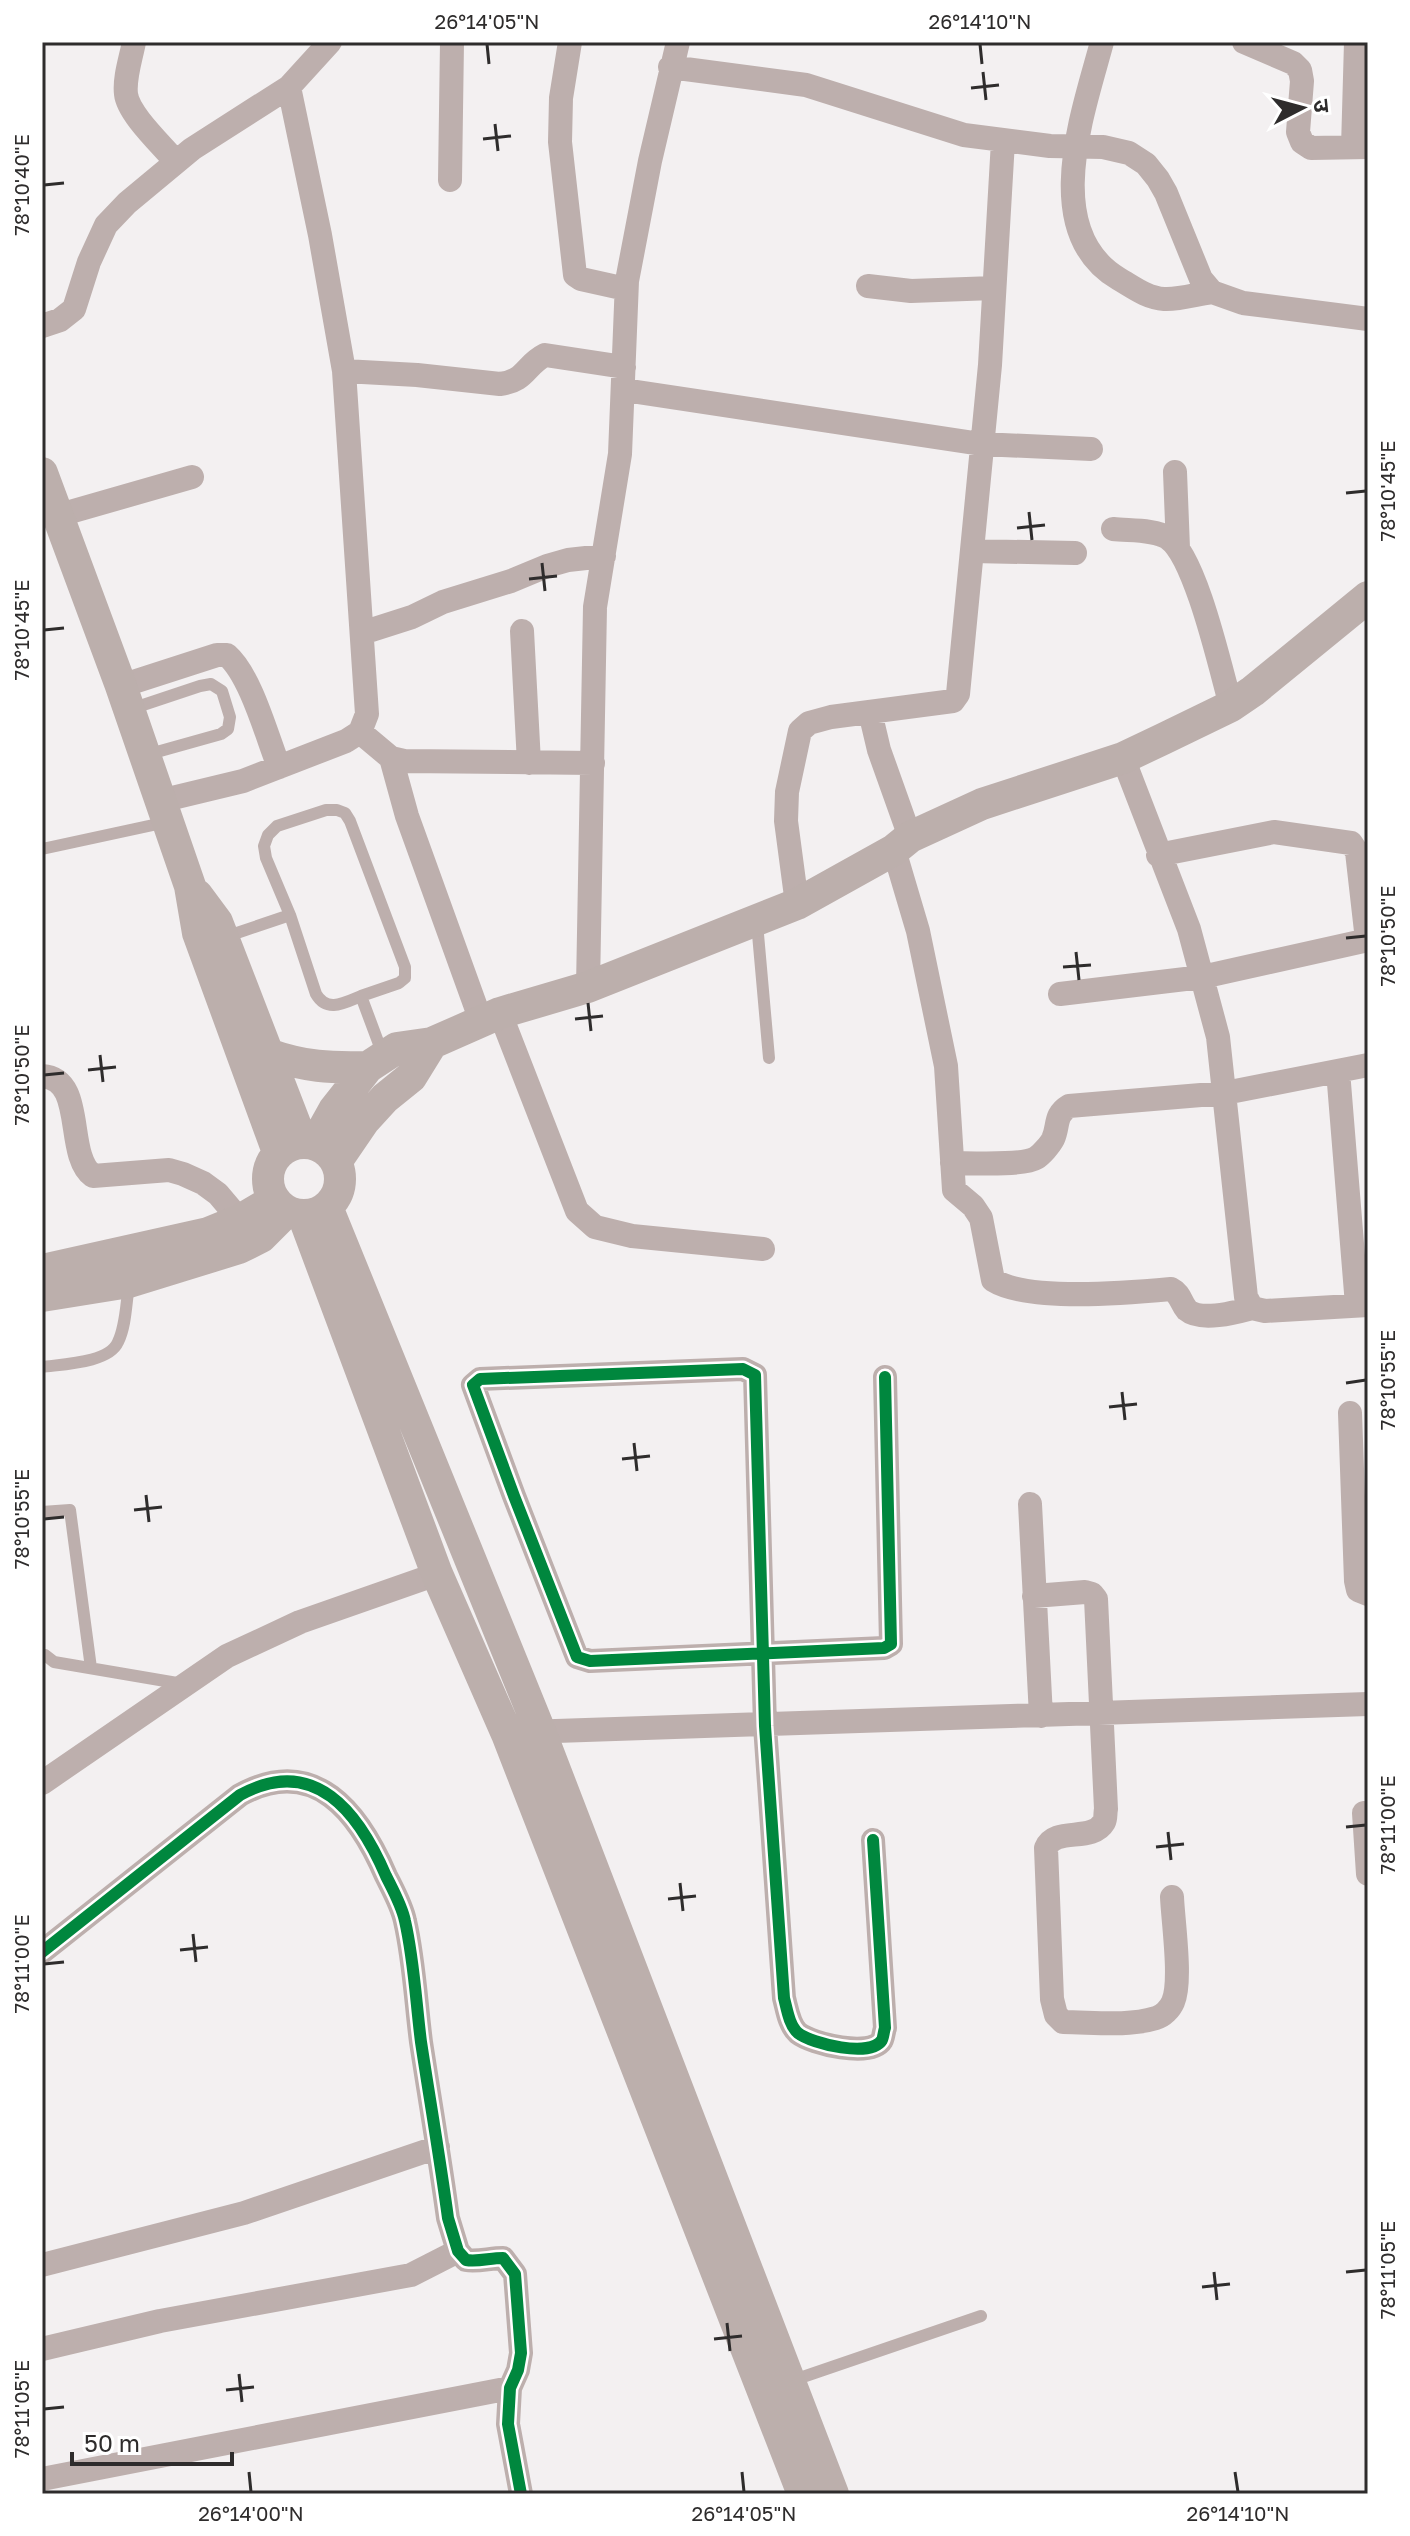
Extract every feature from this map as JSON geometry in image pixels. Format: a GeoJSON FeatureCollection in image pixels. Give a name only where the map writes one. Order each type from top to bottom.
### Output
{"type":"FeatureCollection","features":[{"type":"Feature","properties":{"kind":"main road"},"geometry":{"type":"LineString","coordinates":[[42,473],[190,886],[198,933],[308,1150],[340,1174],[335,1198],[240,1220],[168,1244],[42,1270]]}},
{"type":"Feature","properties":{"kind":"main road"},"geometry":{"type":"LineString","coordinates":[[308,1150],[334,1110],[376,1061],[397,1048],[432,1043],[491,1017],[588,987],[797,904],[902,844],[982,804],[1123,758],[1231,706],[1368,597]]}},
{"type":"Feature","properties":{"kind":"main road"},"geometry":{"type":"LineString","coordinates":[[190,886],[217,922],[308,1150]]}},
{"type":"Feature","properties":{"kind":"main road"},"geometry":{"type":"LineString","coordinates":[[432,1043],[411,1077],[385,1098],[364,1121],[308,1150],[270,1163],[268,1188],[297,1208],[540,1731],[833,2494]]}},
{"type":"Feature","properties":{"kind":"main road"},"geometry":{"type":"LineString","coordinates":[[268,1054],[308,1066],[331,1068],[376,1061]]}},
{"type":"Feature","properties":{"kind":"main road"},"geometry":{"type":"LineString","coordinates":[[42,1296],[129,1282],[250,1243],[297,1208]]}},
{"type":"Feature","properties":{"kind":"main road"},"geometry":{"type":"LineString","coordinates":[[297,1208],[437,1574],[507,1734],[803,2494]]}},
{"type":"Feature","properties":{"kind":"street"},"geometry":{"type":"LineString","coordinates":[[134,42],[127,98],[134,112],[176,162]]}},
{"type":"Feature","properties":{"kind":"street"},"geometry":{"type":"LineString","coordinates":[[42,326],[60,320],[74,309],[89,262],[106,225],[127,203],[192,149],[289,87],[330,42]]}},
{"type":"Feature","properties":{"kind":"street"},"geometry":{"type":"LineString","coordinates":[[450,180],[452,42]]}},
{"type":"Feature","properties":{"kind":"street"},"geometry":{"type":"LineString","coordinates":[[570,42],[561,98],[560,142],[575,275],[626,289]]}},
{"type":"Feature","properties":{"kind":"street"},"geometry":{"type":"LineString","coordinates":[[588,987],[595,607],[620,454],[626,289],[650,161],[678,42]]}},
{"type":"Feature","properties":{"kind":"street"},"geometry":{"type":"LineString","coordinates":[[1102,42],[1076,147],[1073,196],[1076,224],[1088,252],[1114,276],[1146,295],[1164,299],[1212,292],[1243,303],[1368,319]]}},
{"type":"Feature","properties":{"kind":"street"},"geometry":{"type":"LineString","coordinates":[[1244,42],[1293,63],[1300,70],[1298,132],[1302,142],[1311,148],[1361,147],[1356,42]]}},
{"type":"Feature","properties":{"kind":"street"},"geometry":{"type":"LineString","coordinates":[[670,67],[806,85],[964,135],[1050,146],[1103,147],[1129,153],[1146,164],[1166,193],[1201,279],[1212,292]]}},
{"type":"Feature","properties":{"kind":"street"},"geometry":{"type":"LineString","coordinates":[[163,811],[346,741],[360,732],[367,714],[344,371],[289,87]]}},
{"type":"Feature","properties":{"kind":"street"},"geometry":{"type":"LineString","coordinates":[[797,904],[786,821],[787,792],[800,731],[809,723],[831,717],[953,701],[958,694],[990,365],[1003,141]]}},
{"type":"Feature","properties":{"kind":"street"},"geometry":{"type":"LineString","coordinates":[[868,286],[911,291],[994,288]]}},
{"type":"Feature","properties":{"kind":"street"},"geometry":{"type":"LineString","coordinates":[[344,371],[500,384],[522,377],[534,360],[555,355],[624,378],[981,444],[1091,449]]}},
{"type":"Feature","properties":{"kind":"street"},"geometry":{"type":"LineString","coordinates":[[1175,472],[1178,548],[1209,627],[1231,706]]}},
{"type":"Feature","properties":{"kind":"street"},"geometry":{"type":"LineString","coordinates":[[56,516],[192,477]]}},
{"type":"Feature","properties":{"kind":"street"},"geometry":{"type":"LineString","coordinates":[[1113,529],[1163,535],[1178,548]]}},
{"type":"Feature","properties":{"kind":"street"},"geometry":{"type":"LineString","coordinates":[[972,551],[1075,553]]}},
{"type":"Feature","properties":{"kind":"street"},"geometry":{"type":"LineString","coordinates":[[362,633],[547,566],[604,556]]}},
{"type":"Feature","properties":{"kind":"street"},"geometry":{"type":"LineString","coordinates":[[522,631],[529,763]]}},
{"type":"Feature","properties":{"kind":"street"},"geometry":{"type":"LineString","coordinates":[[125,698],[217,655],[227,655],[236,662],[248,685],[279,767]]}},
{"type":"Feature","properties":{"kind":"street"},"geometry":{"type":"LineString","coordinates":[[870,712],[902,844],[946,1066],[954,1190],[973,1206],[981,1218],[993,1280],[1021,1290],[1053,1293],[1171,1289],[1178,1292],[1188,1310],[1198,1315],[1229,1315],[1252,1308],[1265,1311],[1363,1305],[1359,1220],[1338,1071]]}},
{"type":"Feature","properties":{"kind":"street"},"geometry":{"type":"LineString","coordinates":[[360,732],[391,758],[404,761],[593,763]]}},
{"type":"Feature","properties":{"kind":"street"},"geometry":{"type":"LineString","coordinates":[[391,758],[407,816],[577,1211],[595,1227],[632,1236],[763,1249]]}},
{"type":"Feature","properties":{"kind":"street"},"geometry":{"type":"LineString","coordinates":[[1123,758],[1189,929],[1218,1037],[1246,1297],[1252,1308]]}},
{"type":"Feature","properties":{"kind":"street"},"geometry":{"type":"LineString","coordinates":[[1060,994],[1202,977],[1367,940],[1357,852],[1351,843],[1274,832],[1158,855]]}},
{"type":"Feature","properties":{"kind":"street"},"geometry":{"type":"LineString","coordinates":[[952,1163],[1023,1162],[1035,1159],[1053,1138],[1061,1111],[1069,1106],[1225,1093],[1368,1065]]}},
{"type":"Feature","properties":{"kind":"street"},"geometry":{"type":"LineString","coordinates":[[42,1076],[60,1081],[66,1092],[81,1164],[93,1176],[169,1170],[183,1174],[218,1194],[240,1220]]}},
{"type":"Feature","properties":{"kind":"street"},"geometry":{"type":"LineString","coordinates":[[873,1840],[885,2028],[882,2040],[874,2047],[860,2050],[824,2043],[798,2033],[790,2021],[784,1998],[765,1726],[763,1653],[755,1375],[743,1369],[480,1379],[473,1385],[577,1657],[590,1661],[763,1653],[884,1648],[891,1644],[885,1377]]}},
{"type":"Feature","properties":{"kind":"street"},"geometry":{"type":"LineString","coordinates":[[1350,1413],[1356,1581],[1358,1590],[1368,1594]]}},
{"type":"Feature","properties":{"kind":"street"},"geometry":{"type":"LineString","coordinates":[[1030,1504],[1041,1716]]}},
{"type":"Feature","properties":{"kind":"street"},"geometry":{"type":"LineString","coordinates":[[42,1783],[227,1656],[300,1622],[437,1574]]}},
{"type":"Feature","properties":{"kind":"street"},"geometry":{"type":"LineString","coordinates":[[1034,1596],[1085,1592],[1096,1599],[1103,1713],[1104,1822],[1096,1830],[1055,1838],[1049,1841],[1046,1848],[1052,1999],[1056,2015],[1063,2022],[1133,2022],[1158,2018],[1168,2011],[1174,2000],[1176,1982],[1172,1897]]}},
{"type":"Feature","properties":{"kind":"street"},"geometry":{"type":"LineString","coordinates":[[507,1734],[1368,1704]]}},
{"type":"Feature","properties":{"kind":"street"},"geometry":{"type":"LineString","coordinates":[[42,1952],[240,1795],[258,1785],[274,1780],[296,1781],[323,1790],[351,1813],[376,1853],[405,1919],[448,2218],[458,2251],[466,2260],[475,2262],[503,2258],[515,2274],[521,2353],[510,2388],[508,2424],[521,2494]]}},
{"type":"Feature","properties":{"kind":"street"},"geometry":{"type":"LineString","coordinates":[[1364,1813],[1368,1874]]}},
{"type":"Feature","properties":{"kind":"street"},"geometry":{"type":"LineString","coordinates":[[42,2265],[244,2213],[438,2147]]}},
{"type":"Feature","properties":{"kind":"street"},"geometry":{"type":"LineString","coordinates":[[42,2349],[160,2321],[411,2275],[458,2251]]}},
{"type":"Feature","properties":{"kind":"street"},"geometry":{"type":"LineString","coordinates":[[42,2479],[510,2388]]}},
{"type":"Feature","properties":{"kind":"lane"},"geometry":{"type":"LineString","coordinates":[[125,698],[211,684],[222,691],[230,717],[228,729],[221,734],[143,756]]}},
{"type":"Feature","properties":{"kind":"lane"},"geometry":{"type":"LineString","coordinates":[[326,810],[345,813],[350,821],[405,967],[405,978],[399,983],[361,996],[330,1006],[321,1002],[316,994],[290,915],[266,858],[264,846],[268,835],[277,826],[326,810]]}},
{"type":"Feature","properties":{"kind":"lane"},"geometry":{"type":"LineString","coordinates":[[43,846],[163,811]]}},
{"type":"Feature","properties":{"kind":"lane"},"geometry":{"type":"LineString","coordinates":[[224,938],[290,915]]}},
{"type":"Feature","properties":{"kind":"lane"},"geometry":{"type":"LineString","coordinates":[[756,920],[769,1058]]}},
{"type":"Feature","properties":{"kind":"lane"},"geometry":{"type":"LineString","coordinates":[[361,996],[376,1061]]}},
{"type":"Feature","properties":{"kind":"lane"},"geometry":{"type":"LineString","coordinates":[[42,1367],[97,1358],[112,1352],[120,1340],[129,1282]]}},
{"type":"Feature","properties":{"kind":"lane"},"geometry":{"type":"LineString","coordinates":[[42,1512],[70,1510],[91,1668]]}},
{"type":"Feature","properties":{"kind":"lane"},"geometry":{"type":"LineString","coordinates":[[45,1655],[54,1662],[186,1684]]}},
{"type":"Feature","properties":{"kind":"lane"},"geometry":{"type":"LineString","coordinates":[[789,2382],[981,2316]]}},
{"type":"Feature","properties":{"kind":"cycle path"},"geometry":{"type":"LineString","coordinates":[[873,1840],[885,2028],[882,2040],[876,2045],[854,2049],[815,2041],[798,2033],[790,2021],[784,1998],[765,1726],[755,1375],[743,1369],[480,1379],[473,1385],[577,1657],[590,1661],[884,1648],[891,1644],[885,1377]]}},
{"type":"Feature","properties":{"kind":"cycle path"},"geometry":{"type":"LineString","coordinates":[[42,1952],[240,1795],[267,1784],[291,1782],[312,1786],[331,1796],[348,1812],[375,1853],[404,1915],[448,2218],[458,2251],[466,2260],[503,2258],[515,2274],[521,2353],[510,2388],[508,2424],[521,2494]]}}]}
